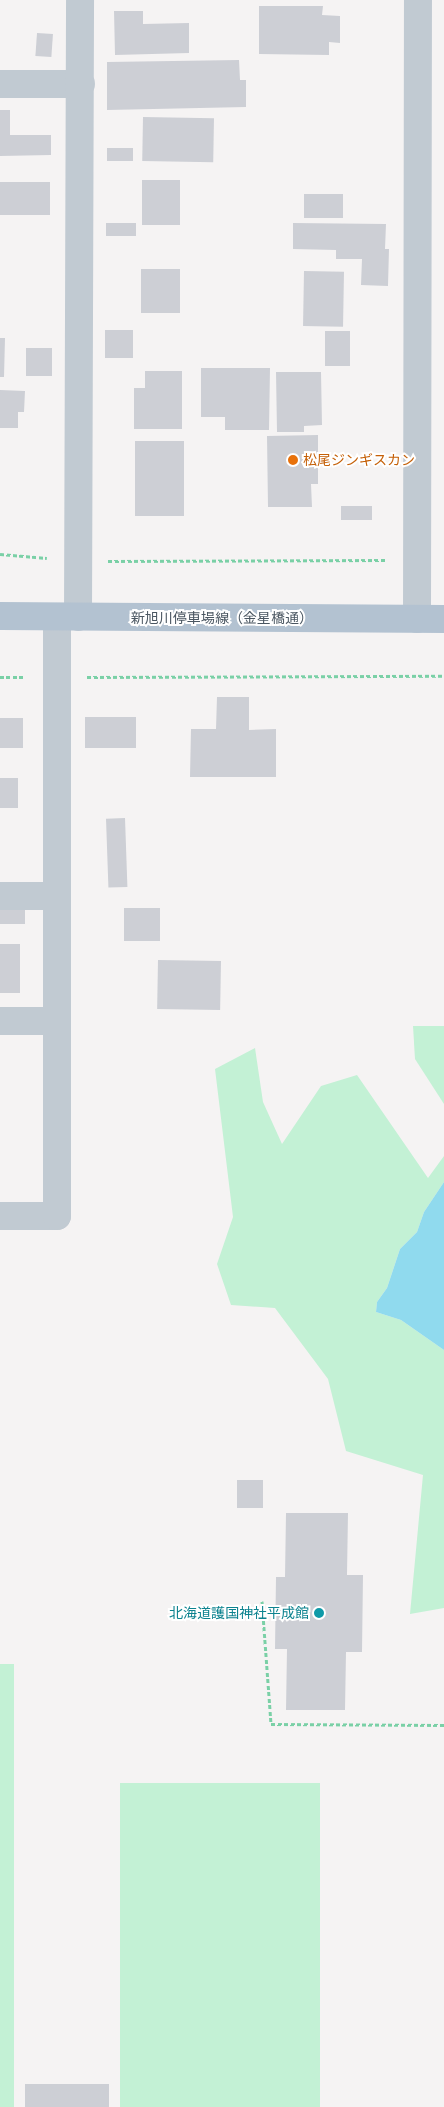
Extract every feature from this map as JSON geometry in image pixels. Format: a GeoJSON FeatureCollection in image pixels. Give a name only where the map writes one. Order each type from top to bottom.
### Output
{"type":"FeatureCollection","features":[{"type":"Feature","properties":{"kind":"main road","name":"新旭川停車場線（金星橋通）"},"geometry":{"type":"LineString","coordinates":[[0,616],[444,619]]}},
{"type":"Feature","properties":{"kind":"street"},"geometry":{"type":"LineString","coordinates":[[0,1216],[57,1216],[57,677],[79,561],[80,0]]}},
{"type":"Feature","properties":{"kind":"street"},"geometry":{"type":"LineString","coordinates":[[417,619],[418,0]]}},
{"type":"Feature","properties":{"kind":"street"},"geometry":{"type":"LineString","coordinates":[[0,84],[81,84]]}},
{"type":"Feature","properties":{"kind":"street"},"geometry":{"type":"LineString","coordinates":[[0,896],[57,896]]}},
{"type":"Feature","properties":{"kind":"street"},"geometry":{"type":"LineString","coordinates":[[0,1021],[57,1021]]}},
{"type":"Feature","properties":{"kind":"path"},"geometry":{"type":"LineString","coordinates":[[0,554],[79,561],[418,560]]}},
{"type":"Feature","properties":{"kind":"path"},"geometry":{"type":"LineString","coordinates":[[0,677],[444,676]]}},
{"type":"Feature","properties":{"kind":"path"},"geometry":{"type":"LineString","coordinates":[[262,1601],[271,1724],[444,1725]]}},
{"type":"Feature","properties":{"kind":"green space"},"geometry":{"type":"Polygon","coordinates":[[[413,1026],[444,1026],[444,1104],[415,1059],[413,1026]]]}},
{"type":"Feature","properties":{"kind":"green space"},"geometry":{"type":"Polygon","coordinates":[[[255,1048],[263,1102],[282,1144],[321,1086],[357,1075],[428,1178],[444,1156],[444,1182],[424,1212],[417,1232],[400,1249],[387,1288],[377,1302],[376,1312],[401,1320],[444,1350],[444,1608],[410,1614],[423,1475],[346,1451],[328,1379],[275,1308],[231,1305],[217,1264],[233,1217],[215,1069],[255,1048]]]}},
{"type":"Feature","properties":{"kind":"green space"},"geometry":{"type":"Polygon","coordinates":[[[0,1664],[14,1664],[14,2107],[0,2107],[0,1664]]]}},
{"type":"Feature","properties":{"kind":"green space"},"geometry":{"type":"Polygon","coordinates":[[[120,1783],[320,1783],[320,2107],[120,2107],[120,1783]]]}},
{"type":"Feature","properties":{"kind":"water"},"geometry":{"type":"Polygon","coordinates":[[[444,1182],[444,1350],[401,1320],[376,1312],[377,1302],[387,1288],[400,1249],[417,1232],[424,1212],[444,1182]]]}},
{"type":"Feature","properties":{"kind":"building"},"geometry":{"type":"Polygon","coordinates":[[[259,6],[323,6],[322,15],[340,16],[340,43],[329,42],[329,55],[259,54],[259,6]]]}},
{"type":"Feature","properties":{"kind":"building"},"geometry":{"type":"Polygon","coordinates":[[[114,11],[143,11],[143,24],[189,23],[189,53],[115,55],[114,11]]]}},
{"type":"Feature","properties":{"kind":"building"},"geometry":{"type":"Polygon","coordinates":[[[37,33],[53,34],[51,57],[35,56],[37,33]]]}},
{"type":"Feature","properties":{"kind":"building"},"geometry":{"type":"Polygon","coordinates":[[[239,60],[240,80],[246,80],[246,107],[107,110],[107,62],[239,60]]]}},
{"type":"Feature","properties":{"kind":"building"},"geometry":{"type":"Polygon","coordinates":[[[0,110],[10,110],[10,135],[51,135],[51,155],[0,156],[0,110]]]}},
{"type":"Feature","properties":{"kind":"building"},"geometry":{"type":"Polygon","coordinates":[[[143,117],[214,118],[213,162],[142,161],[143,117]]]}},
{"type":"Feature","properties":{"kind":"building"},"geometry":{"type":"Polygon","coordinates":[[[107,148],[133,148],[133,161],[107,161],[107,148]]]}},
{"type":"Feature","properties":{"kind":"building"},"geometry":{"type":"Polygon","coordinates":[[[142,180],[180,180],[180,225],[142,225],[142,180]]]}},
{"type":"Feature","properties":{"kind":"building"},"geometry":{"type":"Polygon","coordinates":[[[0,182],[50,182],[50,215],[0,215],[0,182]]]}},
{"type":"Feature","properties":{"kind":"building"},"geometry":{"type":"Polygon","coordinates":[[[304,194],[343,194],[343,218],[304,218],[304,194]]]}},
{"type":"Feature","properties":{"kind":"building"},"geometry":{"type":"Polygon","coordinates":[[[106,223],[136,223],[136,236],[106,236],[106,223]]]}},
{"type":"Feature","properties":{"kind":"building"},"geometry":{"type":"Polygon","coordinates":[[[293,223],[386,224],[385,249],[389,249],[388,286],[361,285],[362,259],[336,259],[336,250],[293,249],[293,223]]]}},
{"type":"Feature","properties":{"kind":"building"},"geometry":{"type":"Polygon","coordinates":[[[141,269],[180,269],[180,313],[141,313],[141,269]]]}},
{"type":"Feature","properties":{"kind":"building"},"geometry":{"type":"Polygon","coordinates":[[[304,271],[344,272],[343,327],[303,326],[304,271]]]}},
{"type":"Feature","properties":{"kind":"building"},"geometry":{"type":"Polygon","coordinates":[[[105,330],[133,330],[133,358],[105,358],[105,330]]]}},
{"type":"Feature","properties":{"kind":"building"},"geometry":{"type":"Polygon","coordinates":[[[325,331],[350,331],[350,366],[325,366],[325,331]]]}},
{"type":"Feature","properties":{"kind":"building"},"geometry":{"type":"Polygon","coordinates":[[[0,338],[5,338],[4,377],[0,377],[0,338]]]}},
{"type":"Feature","properties":{"kind":"building"},"geometry":{"type":"Polygon","coordinates":[[[26,348],[52,348],[52,376],[26,376],[26,348]]]}},
{"type":"Feature","properties":{"kind":"building"},"geometry":{"type":"Polygon","coordinates":[[[201,368],[270,368],[269,430],[225,430],[225,417],[201,417],[201,368]]]}},
{"type":"Feature","properties":{"kind":"building"},"geometry":{"type":"Polygon","coordinates":[[[145,371],[182,371],[182,429],[134,429],[134,388],[145,388],[145,371]]]}},
{"type":"Feature","properties":{"kind":"building"},"geometry":{"type":"Polygon","coordinates":[[[276,372],[321,372],[322,425],[304,426],[304,432],[277,432],[276,372]]]}},
{"type":"Feature","properties":{"kind":"building"},"geometry":{"type":"Polygon","coordinates":[[[0,390],[25,391],[24,412],[18,412],[18,428],[0,428],[0,390]]]}},
{"type":"Feature","properties":{"kind":"building","name":"松尾ジンギスカン"},"geometry":{"type":"Polygon","coordinates":[[[318,435],[318,484],[311,484],[312,507],[268,507],[267,436],[318,435]]]}},
{"type":"Feature","properties":{"kind":"building"},"geometry":{"type":"Polygon","coordinates":[[[135,441],[184,441],[184,516],[135,516],[135,441]]]}},
{"type":"Feature","properties":{"kind":"building"},"geometry":{"type":"Polygon","coordinates":[[[341,506],[372,506],[372,520],[341,520],[341,506]]]}},
{"type":"Feature","properties":{"kind":"building"},"geometry":{"type":"Polygon","coordinates":[[[217,697],[249,697],[249,730],[276,729],[276,777],[190,777],[191,729],[216,729],[217,697]]]}},
{"type":"Feature","properties":{"kind":"building"},"geometry":{"type":"Polygon","coordinates":[[[85,717],[136,717],[136,748],[85,748],[85,717]]]}},
{"type":"Feature","properties":{"kind":"building"},"geometry":{"type":"Polygon","coordinates":[[[0,718],[23,718],[23,748],[0,748],[0,718]]]}},
{"type":"Feature","properties":{"kind":"building"},"geometry":{"type":"Polygon","coordinates":[[[0,778],[18,778],[18,808],[0,808],[0,778]]]}},
{"type":"Feature","properties":{"kind":"building"},"geometry":{"type":"Polygon","coordinates":[[[125,818],[127,887],[108,888],[106,819],[125,818]]]}},
{"type":"Feature","properties":{"kind":"building"},"geometry":{"type":"Polygon","coordinates":[[[124,908],[160,908],[160,941],[124,941],[124,908]]]}},
{"type":"Feature","properties":{"kind":"building"},"geometry":{"type":"Polygon","coordinates":[[[0,910],[25,910],[25,924],[0,924],[0,910]]]}},
{"type":"Feature","properties":{"kind":"building"},"geometry":{"type":"Polygon","coordinates":[[[0,944],[20,944],[20,993],[0,993],[0,944]]]}},
{"type":"Feature","properties":{"kind":"building"},"geometry":{"type":"Polygon","coordinates":[[[158,960],[221,961],[220,1010],[157,1009],[158,960]]]}},
{"type":"Feature","properties":{"kind":"building"},"geometry":{"type":"Polygon","coordinates":[[[237,1480],[263,1480],[263,1508],[237,1508],[237,1480]]]}},
{"type":"Feature","properties":{"kind":"building","name":"北海道護国神社平成館"},"geometry":{"type":"Polygon","coordinates":[[[286,1513],[348,1513],[347,1575],[363,1575],[362,1652],[346,1652],[345,1710],[286,1710],[287,1649],[275,1649],[276,1577],[285,1577],[286,1513]]]}},
{"type":"Feature","properties":{"kind":"building"},"geometry":{"type":"Polygon","coordinates":[[[25,2084],[109,2084],[109,2107],[25,2107],[25,2084]]]}},
{"type":"Feature","properties":{"kind":"place","name":"松尾ジンギスカン"},"geometry":{"type":"Point","coordinates":[293,460]}},
{"type":"Feature","properties":{"kind":"place","name":"北海道護国神社平成館"},"geometry":{"type":"Point","coordinates":[319,1613]}}]}
